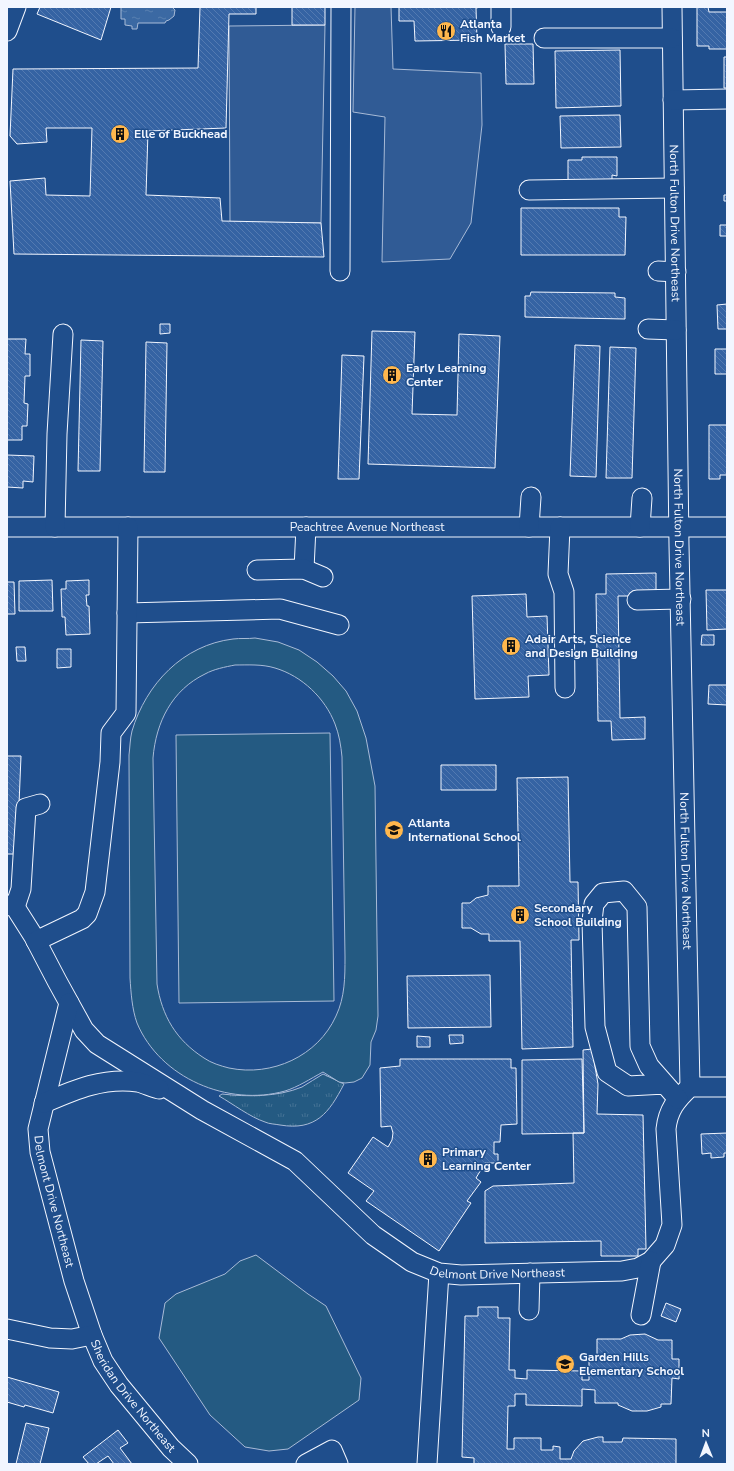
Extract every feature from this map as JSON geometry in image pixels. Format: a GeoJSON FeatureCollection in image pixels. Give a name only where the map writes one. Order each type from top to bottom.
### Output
{"type":"FeatureCollection","features":[{"type":"Feature","properties":{"kind":"street"},"geometry":{"type":"LineString","coordinates":[[7,31],[16,7]]}},
{"type":"Feature","properties":{"kind":"street"},"geometry":{"type":"LineString","coordinates":[[340,270],[341,7]]}},
{"type":"Feature","properties":{"kind":"street"},"geometry":{"type":"LineString","coordinates":[[501,7],[501,26]]}},
{"type":"Feature","properties":{"kind":"street","name":"North Fulton Drive Northeast"},"geometry":{"type":"LineString","coordinates":[[672,7],[674,188],[667,272],[676,330],[681,599],[684,1093]]}},
{"type":"Feature","properties":{"kind":"street"},"geometry":{"type":"LineString","coordinates":[[544,38],[672,38]]}},
{"type":"Feature","properties":{"kind":"street"},"geometry":{"type":"LineString","coordinates":[[673,100],[727,99]]}},
{"type":"Feature","properties":{"kind":"street"},"geometry":{"type":"LineString","coordinates":[[529,190],[674,188]]}},
{"type":"Feature","properties":{"kind":"street"},"geometry":{"type":"LineString","coordinates":[[648,329],[676,330]]}},
{"type":"Feature","properties":{"kind":"street"},"geometry":{"type":"LineString","coordinates":[[55,527],[63,334]]}},
{"type":"Feature","properties":{"kind":"street"},"geometry":{"type":"LineString","coordinates":[[529,527],[531,497]]}},
{"type":"Feature","properties":{"kind":"street"},"geometry":{"type":"LineString","coordinates":[[640,527],[642,498]]}},
{"type":"Feature","properties":{"kind":"street","name":"Peachtree Avenue Northeast"},"geometry":{"type":"LineString","coordinates":[[7,527],[727,527]]}},
{"type":"Feature","properties":{"kind":"street"},"geometry":{"type":"LineString","coordinates":[[36,941],[82,919],[87,914],[93,899],[109,770],[111,733],[126,713],[128,527]]}},
{"type":"Feature","properties":{"kind":"street"},"geometry":{"type":"LineString","coordinates":[[304,569],[306,527]]}},
{"type":"Feature","properties":{"kind":"street"},"geometry":{"type":"LineString","coordinates":[[560,527],[558,574],[564,592],[565,688]]}},
{"type":"Feature","properties":{"kind":"street"},"geometry":{"type":"LineString","coordinates":[[257,570],[304,569],[323,577]]}},
{"type":"Feature","properties":{"kind":"street"},"geometry":{"type":"LineString","coordinates":[[638,600],[681,599]]}},
{"type":"Feature","properties":{"kind":"street"},"geometry":{"type":"LineString","coordinates":[[127,613],[280,609],[339,625]]}},
{"type":"Feature","properties":{"kind":"street"},"geometry":{"type":"LineString","coordinates":[[11,906],[21,889],[26,808],[40,804]]}},
{"type":"Feature","properties":{"kind":"street"},"geometry":{"type":"LineString","coordinates":[[665,1084],[628,1086],[607,1072],[595,1027],[592,921],[594,904],[602,893],[624,891],[637,908],[640,1046],[649,1066],[665,1084],[684,1093],[727,1087]]}},
{"type":"Feature","properties":{"kind":"street","name":"Delmont Drive Northeast"},"geometry":{"type":"LineString","coordinates":[[11,906],[36,941],[84,1030],[97,1044],[202,1110],[295,1161],[373,1235],[412,1262],[439,1273],[461,1275],[622,1271],[638,1268],[651,1261],[665,1245],[672,1225],[666,1129],[668,1116],[684,1093]]}},
{"type":"Feature","properties":{"kind":"street"},"geometry":{"type":"LineString","coordinates":[[44,1103],[69,1002]]}},
{"type":"Feature","properties":{"kind":"street","name":"Delmont Drive Northeast"},"geometry":{"type":"LineString","coordinates":[[92,1335],[74,1281],[40,1152],[38,1128],[44,1103],[83,1086],[109,1081],[138,1082],[164,1091],[174,1092]]}},
{"type":"Feature","properties":{"kind":"street"},"geometry":{"type":"LineString","coordinates":[[641,1315],[651,1261]]}},
{"type":"Feature","properties":{"kind":"street"},"geometry":{"type":"LineString","coordinates":[[427,1464],[439,1273]]}},
{"type":"Feature","properties":{"kind":"street"},"geometry":{"type":"LineString","coordinates":[[529,1310],[530,1273]]}},
{"type":"Feature","properties":{"kind":"street","name":"Sheridan Drive Northeast"},"geometry":{"type":"LineString","coordinates":[[7,1329],[50,1338],[72,1339],[92,1335],[104,1361],[119,1385],[171,1448],[188,1464]]}},
{"type":"Feature","properties":{"kind":"street"},"geometry":{"type":"LineString","coordinates":[[306,1464],[332,1450],[338,1464]]}},
{"type":"Feature","properties":{"kind":"green space"},"geometry":{"type":"Polygon","coordinates":[[[255,638],[278,642],[299,650],[317,662],[333,676],[346,691],[357,711],[366,738],[375,786],[378,1016],[376,1030],[371,1042],[370,1065],[362,1078],[354,1082],[345,1083],[339,1082],[323,1072],[285,1091],[263,1095],[241,1095],[219,1091],[198,1084],[179,1073],[162,1059],[148,1042],[135,1018],[130,978],[129,755],[130,740],[138,714],[157,683],[169,670],[183,658],[198,649],[233,639],[255,638]],[[235,665],[208,672],[183,689],[168,708],[158,732],[153,758],[157,984],[159,996],[167,1017],[178,1035],[194,1051],[216,1064],[229,1068],[245,1070],[277,1066],[306,1052],[318,1042],[328,1030],[339,1009],[344,987],[345,972],[342,757],[340,740],[331,714],[319,697],[303,682],[294,676],[275,668],[260,665],[235,665]]]}},
{"type":"Feature","properties":{"kind":"green space"},"geometry":{"type":"Polygon","coordinates":[[[330,733],[334,1001],[179,1003],[176,735],[330,733]]]}},
{"type":"Feature","properties":{"kind":"green space"},"geometry":{"type":"Polygon","coordinates":[[[323,1074],[344,1084],[333,1103],[320,1118],[303,1125],[292,1126],[267,1123],[248,1114],[219,1096],[222,1094],[252,1096],[283,1093],[302,1087],[323,1074]]]}},
{"type":"Feature","properties":{"kind":"green space"},"geometry":{"type":"Polygon","coordinates":[[[256,1255],[326,1306],[361,1378],[359,1400],[288,1449],[269,1451],[245,1447],[210,1415],[159,1338],[165,1303],[176,1294],[225,1274],[240,1261],[256,1255]]]}},
{"type":"Feature","properties":{"kind":"shaded area"},"geometry":{"type":"Polygon","coordinates":[[[355,7],[391,7],[393,69],[481,73],[482,125],[471,223],[450,259],[382,262],[385,117],[353,112],[355,7]]]}},
{"type":"Feature","properties":{"kind":"shaded area"},"geometry":{"type":"Polygon","coordinates":[[[325,25],[321,223],[230,222],[229,26],[325,25]]]}},
{"type":"Feature","properties":{"kind":"water"},"geometry":{"type":"Polygon","coordinates":[[[121,7],[172,7],[175,10],[174,16],[165,23],[138,23],[137,29],[132,29],[132,26],[125,25],[125,19],[121,19],[121,7]]]}},
{"type":"Feature","properties":{"kind":"building"},"geometry":{"type":"Polygon","coordinates":[[[40,7],[111,7],[101,40],[37,14],[40,7]]]}},
{"type":"Feature","properties":{"kind":"building","name":"Elle of Buckhead"},"geometry":{"type":"Polygon","coordinates":[[[200,7],[256,7],[256,14],[229,14],[226,128],[148,131],[146,195],[220,198],[222,221],[321,223],[324,257],[14,254],[10,181],[45,178],[46,195],[90,196],[92,128],[46,128],[47,142],[17,144],[10,136],[13,69],[198,68],[200,7]]]}},
{"type":"Feature","properties":{"kind":"building"},"geometry":{"type":"Polygon","coordinates":[[[292,7],[325,7],[325,25],[292,25],[292,7]]]}},
{"type":"Feature","properties":{"kind":"building","name":"Atlanta Fish Market"},"geometry":{"type":"Polygon","coordinates":[[[399,7],[481,7],[476,8],[477,40],[415,41],[414,21],[399,21],[399,7]]]}},
{"type":"Feature","properties":{"kind":"building"},"geometry":{"type":"Polygon","coordinates":[[[697,7],[708,7],[709,12],[727,12],[727,49],[709,49],[709,46],[697,46],[697,7]]]}},
{"type":"Feature","properties":{"kind":"building"},"geometry":{"type":"Polygon","coordinates":[[[505,44],[533,44],[534,84],[506,84],[505,44]]]}},
{"type":"Feature","properties":{"kind":"building"},"geometry":{"type":"Polygon","coordinates":[[[620,50],[621,106],[556,108],[555,51],[620,50]]]}},
{"type":"Feature","properties":{"kind":"building"},"geometry":{"type":"Polygon","coordinates":[[[724,57],[727,57],[727,88],[724,88],[724,57]]]}},
{"type":"Feature","properties":{"kind":"building"},"geometry":{"type":"Polygon","coordinates":[[[620,115],[621,147],[561,148],[560,116],[620,115]]]}},
{"type":"Feature","properties":{"kind":"building"},"geometry":{"type":"Polygon","coordinates":[[[582,157],[617,157],[617,176],[612,175],[612,187],[568,187],[568,160],[582,160],[582,157]]]}},
{"type":"Feature","properties":{"kind":"building"},"geometry":{"type":"Polygon","coordinates":[[[724,195],[727,195],[727,201],[724,201],[724,195]]]}},
{"type":"Feature","properties":{"kind":"building"},"geometry":{"type":"Polygon","coordinates":[[[521,208],[619,208],[619,217],[626,217],[625,255],[521,255],[521,208]]]}},
{"type":"Feature","properties":{"kind":"building"},"geometry":{"type":"Polygon","coordinates":[[[720,225],[727,225],[727,236],[720,236],[720,225]]]}},
{"type":"Feature","properties":{"kind":"building"},"geometry":{"type":"Polygon","coordinates":[[[531,292],[615,293],[615,297],[625,298],[625,319],[525,317],[525,296],[530,296],[531,292]]]}},
{"type":"Feature","properties":{"kind":"building"},"geometry":{"type":"Polygon","coordinates":[[[727,304],[727,329],[718,329],[717,305],[727,304]]]}},
{"type":"Feature","properties":{"kind":"building"},"geometry":{"type":"Polygon","coordinates":[[[160,324],[170,324],[170,333],[160,334],[160,324]]]}},
{"type":"Feature","properties":{"kind":"building","name":"Early Learning Center"},"geometry":{"type":"Polygon","coordinates":[[[372,331],[415,332],[412,414],[457,415],[459,334],[500,336],[495,468],[368,464],[372,331]]]}},
{"type":"Feature","properties":{"kind":"building"},"geometry":{"type":"Polygon","coordinates":[[[7,339],[26,339],[25,354],[30,354],[30,376],[25,376],[24,403],[28,404],[27,426],[22,426],[22,440],[7,440],[7,339]]]}},
{"type":"Feature","properties":{"kind":"building"},"geometry":{"type":"Polygon","coordinates":[[[81,340],[103,341],[100,471],[78,471],[81,340]]]}},
{"type":"Feature","properties":{"kind":"building"},"geometry":{"type":"Polygon","coordinates":[[[146,342],[167,343],[165,472],[144,472],[146,342]]]}},
{"type":"Feature","properties":{"kind":"building"},"geometry":{"type":"Polygon","coordinates":[[[575,345],[600,346],[596,477],[570,476],[575,345]]]}},
{"type":"Feature","properties":{"kind":"building"},"geometry":{"type":"Polygon","coordinates":[[[610,347],[636,348],[632,478],[606,478],[610,347]]]}},
{"type":"Feature","properties":{"kind":"building"},"geometry":{"type":"Polygon","coordinates":[[[715,349],[727,349],[727,374],[715,374],[715,349]]]}},
{"type":"Feature","properties":{"kind":"building"},"geometry":{"type":"Polygon","coordinates":[[[342,355],[364,356],[359,479],[338,479],[342,355]]]}},
{"type":"Feature","properties":{"kind":"building"},"geometry":{"type":"Polygon","coordinates":[[[709,425],[727,425],[727,475],[720,475],[720,479],[709,479],[709,425]]]}},
{"type":"Feature","properties":{"kind":"building"},"geometry":{"type":"Polygon","coordinates":[[[7,455],[34,456],[33,482],[23,481],[23,488],[7,487],[7,455]]]}},
{"type":"Feature","properties":{"kind":"building"},"geometry":{"type":"Polygon","coordinates":[[[656,573],[656,596],[618,596],[620,718],[645,717],[645,739],[612,740],[611,721],[598,721],[596,594],[606,594],[606,574],[656,573]]]}},
{"type":"Feature","properties":{"kind":"building"},"geometry":{"type":"Polygon","coordinates":[[[52,580],[53,611],[19,611],[19,581],[52,580]]]}},
{"type":"Feature","properties":{"kind":"building"},"geometry":{"type":"Polygon","coordinates":[[[89,580],[89,595],[86,595],[87,606],[89,606],[90,634],[66,635],[65,617],[62,617],[61,589],[66,589],[66,581],[89,580]]]}},
{"type":"Feature","properties":{"kind":"building"},"geometry":{"type":"Polygon","coordinates":[[[7,582],[14,582],[15,614],[7,614],[7,582]]]}},
{"type":"Feature","properties":{"kind":"building"},"geometry":{"type":"Polygon","coordinates":[[[706,590],[727,590],[727,629],[707,630],[706,590]]]}},
{"type":"Feature","properties":{"kind":"building","name":"Adair Arts, Science and Design Building"},"geometry":{"type":"Polygon","coordinates":[[[526,594],[527,617],[547,616],[549,675],[528,676],[529,697],[475,699],[472,596],[526,594]]]}},
{"type":"Feature","properties":{"kind":"building"},"geometry":{"type":"Polygon","coordinates":[[[702,635],[714,635],[714,645],[701,645],[702,635]]]}},
{"type":"Feature","properties":{"kind":"building"},"geometry":{"type":"Polygon","coordinates":[[[16,647],[25,647],[26,661],[17,661],[16,647]]]}},
{"type":"Feature","properties":{"kind":"building"},"geometry":{"type":"Polygon","coordinates":[[[57,649],[71,649],[71,667],[57,668],[57,649]]]}},
{"type":"Feature","properties":{"kind":"building"},"geometry":{"type":"Polygon","coordinates":[[[709,685],[727,685],[727,705],[708,704],[709,685]]]}},
{"type":"Feature","properties":{"kind":"building"},"geometry":{"type":"Polygon","coordinates":[[[7,756],[21,756],[17,854],[7,854],[7,756]]]}},
{"type":"Feature","properties":{"kind":"building"},"geometry":{"type":"Polygon","coordinates":[[[441,765],[496,765],[496,790],[441,790],[441,765]]]}},
{"type":"Feature","properties":{"kind":"building","name":"Secondary School Building"},"geometry":{"type":"Polygon","coordinates":[[[568,777],[570,882],[578,882],[579,940],[571,940],[573,1047],[522,1049],[520,941],[489,941],[489,934],[481,934],[471,928],[462,928],[462,903],[470,903],[476,898],[488,895],[488,886],[519,886],[517,778],[568,777]]]}},
{"type":"Feature","properties":{"kind":"building"},"geometry":{"type":"Polygon","coordinates":[[[490,975],[491,1027],[408,1028],[407,976],[490,975]]]}},
{"type":"Feature","properties":{"kind":"building"},"geometry":{"type":"Polygon","coordinates":[[[449,1035],[463,1035],[463,1043],[450,1044],[449,1035]]]}},
{"type":"Feature","properties":{"kind":"building"},"geometry":{"type":"Polygon","coordinates":[[[417,1036],[430,1037],[430,1047],[417,1047],[417,1036]]]}},
{"type":"Feature","properties":{"kind":"building"},"geometry":{"type":"Polygon","coordinates":[[[592,1049],[598,1084],[597,1114],[643,1115],[646,1249],[638,1249],[638,1256],[601,1256],[601,1241],[485,1243],[485,1191],[493,1186],[574,1183],[573,1133],[584,1133],[583,1050],[592,1049]]]}},
{"type":"Feature","properties":{"kind":"building","name":"Primary Learning Center"},"geometry":{"type":"Polygon","coordinates":[[[400,1059],[511,1059],[511,1068],[516,1068],[517,1124],[501,1125],[500,1142],[494,1142],[494,1154],[498,1154],[498,1163],[485,1163],[476,1178],[481,1182],[467,1201],[471,1203],[439,1251],[366,1201],[374,1191],[348,1173],[373,1137],[388,1147],[392,1140],[393,1133],[391,1126],[381,1127],[380,1068],[400,1066],[400,1059]]]}},
{"type":"Feature","properties":{"kind":"building"},"geometry":{"type":"Polygon","coordinates":[[[582,1059],[584,1133],[522,1134],[522,1060],[582,1059]]]}},
{"type":"Feature","properties":{"kind":"building"},"geometry":{"type":"Polygon","coordinates":[[[727,1133],[727,1153],[724,1153],[724,1157],[711,1158],[711,1153],[702,1154],[701,1134],[727,1133]]]}},
{"type":"Feature","properties":{"kind":"building"},"geometry":{"type":"Polygon","coordinates":[[[666,1303],[681,1309],[676,1322],[661,1316],[666,1303]]]}},
{"type":"Feature","properties":{"kind":"building"},"geometry":{"type":"Polygon","coordinates":[[[478,1307],[498,1307],[498,1318],[510,1318],[509,1370],[515,1370],[515,1378],[527,1379],[527,1370],[582,1371],[582,1380],[589,1380],[589,1356],[597,1356],[597,1339],[621,1339],[630,1335],[645,1334],[658,1340],[672,1340],[672,1359],[679,1359],[679,1379],[672,1378],[671,1404],[661,1404],[661,1407],[647,1411],[632,1411],[618,1405],[618,1403],[595,1403],[595,1390],[582,1389],[582,1406],[526,1405],[526,1394],[515,1394],[515,1406],[508,1406],[507,1449],[514,1449],[514,1438],[541,1438],[541,1450],[553,1450],[553,1446],[560,1447],[560,1459],[571,1459],[574,1451],[583,1441],[598,1437],[603,1437],[603,1442],[622,1442],[623,1438],[676,1439],[676,1464],[474,1464],[474,1458],[462,1457],[465,1316],[478,1316],[478,1307]]]}},
{"type":"Feature","properties":{"kind":"building"},"geometry":{"type":"Polygon","coordinates":[[[7,1377],[59,1392],[53,1413],[25,1405],[24,1407],[7,1402],[7,1377]]]}},
{"type":"Feature","properties":{"kind":"building"},"geometry":{"type":"Polygon","coordinates":[[[26,1423],[49,1428],[40,1464],[16,1464],[26,1423]]]}},
{"type":"Feature","properties":{"kind":"building"},"geometry":{"type":"Polygon","coordinates":[[[118,1430],[128,1443],[120,1448],[132,1464],[114,1464],[108,1456],[96,1464],[89,1464],[83,1457],[118,1430]]]}},
{"type":"Feature","properties":{"kind":"place","name":"Atlanta Fish Market"},"geometry":{"type":"Point","coordinates":[446,31]}},
{"type":"Feature","properties":{"kind":"place","name":"Elle of Buckhead"},"geometry":{"type":"Point","coordinates":[120,134]}},
{"type":"Feature","properties":{"kind":"place","name":"Early Learning Center"},"geometry":{"type":"Point","coordinates":[392,375]}},
{"type":"Feature","properties":{"kind":"place","name":"Adair Arts, Science and Design Building"},"geometry":{"type":"Point","coordinates":[511,646]}},
{"type":"Feature","properties":{"kind":"place","name":"Atlanta International School"},"geometry":{"type":"Point","coordinates":[394,830]}},
{"type":"Feature","properties":{"kind":"place","name":"Secondary School Building"},"geometry":{"type":"Point","coordinates":[520,915]}},
{"type":"Feature","properties":{"kind":"place","name":"Primary Learning Center"},"geometry":{"type":"Point","coordinates":[428,1159]}},
{"type":"Feature","properties":{"kind":"place","name":"Garden Hills Elementary School"},"geometry":{"type":"Point","coordinates":[565,1364]}}]}
